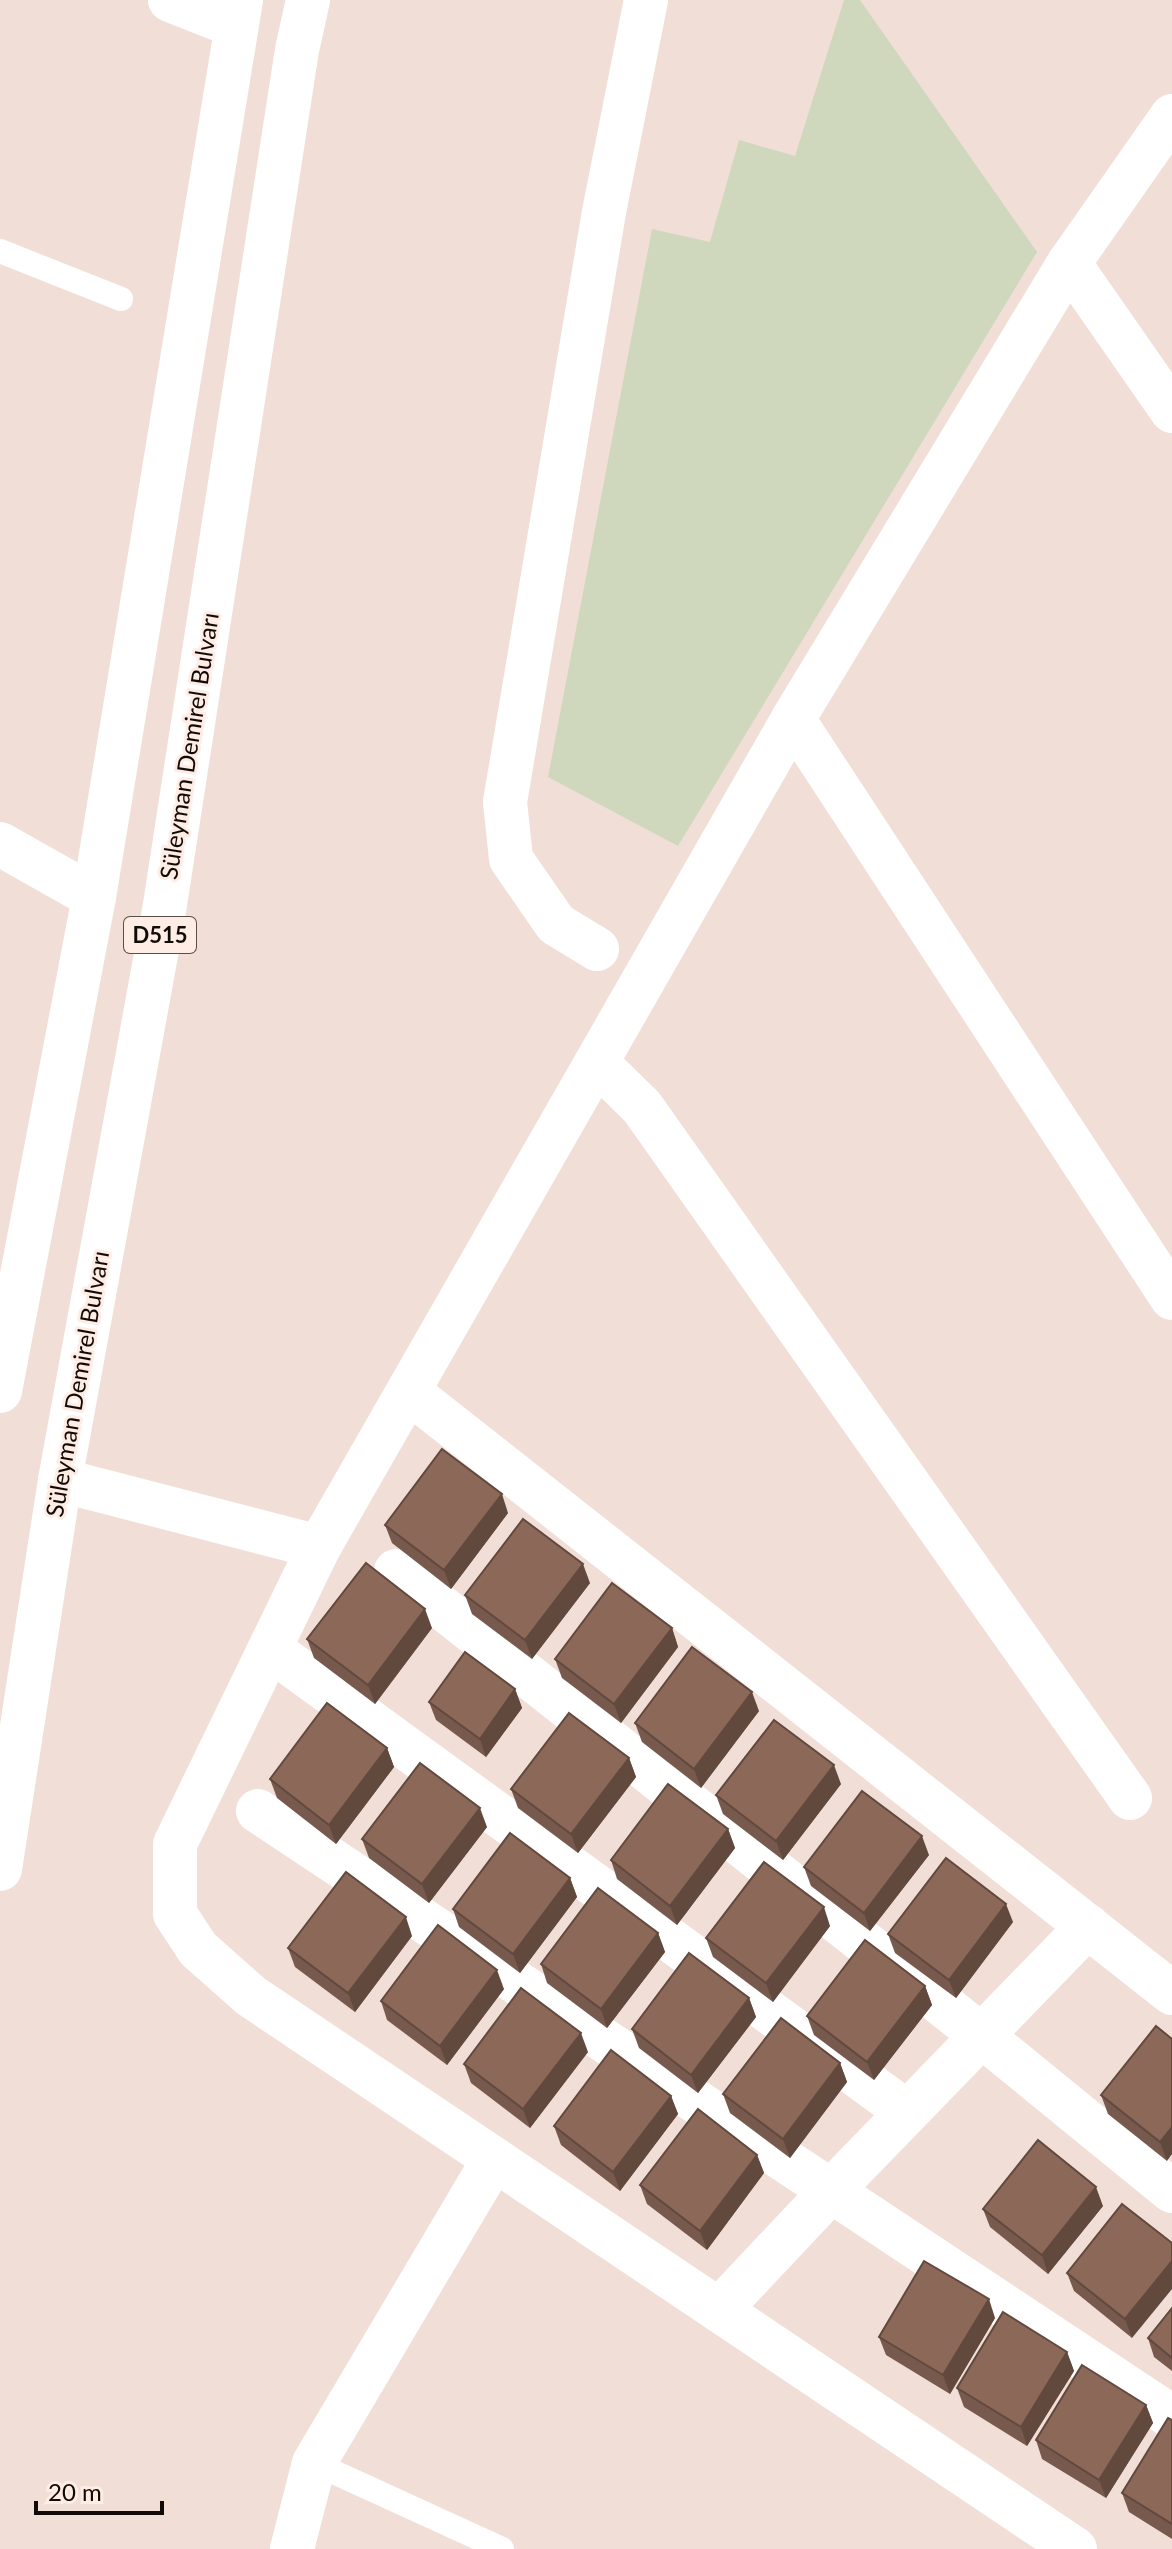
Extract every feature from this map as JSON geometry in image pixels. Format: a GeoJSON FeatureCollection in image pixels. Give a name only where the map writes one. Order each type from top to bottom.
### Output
{"type":"FeatureCollection","features":[{"type":"Feature","properties":{"kind":"main road"},"geometry":{"type":"LineString","coordinates":[[170,0],[238,13]]}},
{"type":"Feature","properties":{"kind":"main road","name":"Süleyman Demirel Bulvarı"},"geometry":{"type":"LineString","coordinates":[[0,1869],[60,1480],[164,911],[297,50],[308,0]]}},
{"type":"Feature","properties":{"kind":"main road"},"geometry":{"type":"LineString","coordinates":[[597,949],[556,924],[511,859],[505,802],[604,212],[646,0]]}},
{"type":"Feature","properties":{"kind":"main road","name":"D515"},"geometry":{"type":"LineString","coordinates":[[0,1391],[94,897],[238,13]]}},
{"type":"Feature","properties":{"kind":"main road"},"geometry":{"type":"LineString","coordinates":[[1075,2549],[251,1996],[198,1949],[175,1914],[175,1844],[319,1547],[793,719],[1069,263],[1172,116]]}},
{"type":"Feature","properties":{"kind":"main road"},"geometry":{"type":"LineString","coordinates":[[1069,263],[1172,411]]}},
{"type":"Feature","properties":{"kind":"main road"},"geometry":{"type":"LineString","coordinates":[[793,719],[1172,1298]]}},
{"type":"Feature","properties":{"kind":"main road"},"geometry":{"type":"LineString","coordinates":[[0,844],[94,897]]}},
{"type":"Feature","properties":{"kind":"main road"},"geometry":{"type":"LineString","coordinates":[[597,1063],[642,1107],[1130,1798]]}},
{"type":"Feature","properties":{"kind":"main road"},"geometry":{"type":"LineString","coordinates":[[409,1392],[1172,1993]]}},
{"type":"Feature","properties":{"kind":"main road"},"geometry":{"type":"LineString","coordinates":[[60,1480],[319,1547]]}},
{"type":"Feature","properties":{"kind":"main road"},"geometry":{"type":"LineString","coordinates":[[396,1571],[982,2036],[1172,2191]]}},
{"type":"Feature","properties":{"kind":"main road"},"geometry":{"type":"LineString","coordinates":[[270,1649],[907,2112]]}},
{"type":"Feature","properties":{"kind":"main road"},"geometry":{"type":"LineString","coordinates":[[258,1811],[1172,2417]]}},
{"type":"Feature","properties":{"kind":"main road"},"geometry":{"type":"LineString","coordinates":[[719,2310],[1088,1926]]}},
{"type":"Feature","properties":{"kind":"main road"},"geometry":{"type":"LineString","coordinates":[[292,2549],[314,2463],[494,2159]]}},
{"type":"Feature","properties":{"kind":"lane"},"geometry":{"type":"LineString","coordinates":[[0,251],[121,299]]}},
{"type":"Feature","properties":{"kind":"lane"},"geometry":{"type":"LineString","coordinates":[[314,2463],[502,2549]]}},
{"type":"Feature","properties":{"kind":"green space"},"geometry":{"type":"Polygon","coordinates":[[[844,0],[860,0],[1037,252],[678,846],[548,777],[652,229],[710,242],[739,140],[795,156],[844,0]]]}},
{"type":"Feature","properties":{"kind":"building"},"geometry":{"type":"Polygon","coordinates":[[[442,1449],[502,1494],[444,1570],[385,1525],[442,1449]]]}},
{"type":"Feature","properties":{"kind":"building"},"geometry":{"type":"Polygon","coordinates":[[[523,1519],[583,1564],[525,1640],[465,1595],[523,1519]]]}},
{"type":"Feature","properties":{"kind":"building"},"geometry":{"type":"Polygon","coordinates":[[[366,1563],[425,1609],[368,1685],[307,1639],[366,1563]]]}},
{"type":"Feature","properties":{"kind":"building"},"geometry":{"type":"Polygon","coordinates":[[[612,1583],[672,1628],[614,1704],[555,1659],[612,1583]]]}},
{"type":"Feature","properties":{"kind":"building"},"geometry":{"type":"Polygon","coordinates":[[[692,1647],[752,1692],[694,1769],[635,1723],[692,1647]]]}},
{"type":"Feature","properties":{"kind":"building"},"geometry":{"type":"Polygon","coordinates":[[[465,1652],[515,1689],[480,1739],[429,1702],[465,1652]]]}},
{"type":"Feature","properties":{"kind":"building"},"geometry":{"type":"Polygon","coordinates":[[[327,1703],[387,1748],[329,1825],[270,1779],[327,1703]]]}},
{"type":"Feature","properties":{"kind":"building"},"geometry":{"type":"Polygon","coordinates":[[[569,1713],[629,1758],[571,1834],[511,1789],[569,1713]]]}},
{"type":"Feature","properties":{"kind":"building"},"geometry":{"type":"Polygon","coordinates":[[[774,1720],[834,1765],[776,1841],[716,1795],[774,1720]]]}},
{"type":"Feature","properties":{"kind":"building"},"geometry":{"type":"Polygon","coordinates":[[[420,1763],[480,1808],[422,1884],[362,1839],[420,1763]]]}},
{"type":"Feature","properties":{"kind":"building"},"geometry":{"type":"Polygon","coordinates":[[[668,1784],[728,1829],[670,1906],[611,1860],[668,1784]]]}},
{"type":"Feature","properties":{"kind":"building"},"geometry":{"type":"Polygon","coordinates":[[[862,1791],[922,1836],[864,1913],[804,1867],[862,1791]]]}},
{"type":"Feature","properties":{"kind":"building"},"geometry":{"type":"Polygon","coordinates":[[[510,1833],[570,1878],[513,1954],[453,1909],[510,1833]]]}},
{"type":"Feature","properties":{"kind":"building"},"geometry":{"type":"Polygon","coordinates":[[[946,1858],[1006,1904],[949,1980],[888,1934],[946,1858]]]}},
{"type":"Feature","properties":{"kind":"building"},"geometry":{"type":"Polygon","coordinates":[[[764,1862],[824,1907],[766,1983],[706,1938],[764,1862]]]}},
{"type":"Feature","properties":{"kind":"building"},"geometry":{"type":"Polygon","coordinates":[[[346,1872],[406,1917],[348,1993],[288,1948],[346,1872]]]}},
{"type":"Feature","properties":{"kind":"building"},"geometry":{"type":"Polygon","coordinates":[[[598,1888],[658,1933],[601,2009],[541,1964],[598,1888]]]}},
{"type":"Feature","properties":{"kind":"building"},"geometry":{"type":"Polygon","coordinates":[[[438,1925],[497,1970],[440,2046],[381,2001],[438,1925]]]}},
{"type":"Feature","properties":{"kind":"building"},"geometry":{"type":"Polygon","coordinates":[[[865,1940],[925,1986],[867,2062],[807,2016],[865,1940]]]}},
{"type":"Feature","properties":{"kind":"building"},"geometry":{"type":"Polygon","coordinates":[[[689,1953],[749,1998],[691,2075],[632,2029],[689,1953]]]}},
{"type":"Feature","properties":{"kind":"building"},"geometry":{"type":"Polygon","coordinates":[[[521,1988],[581,2033],[523,2109],[464,2064],[521,1988]]]}},
{"type":"Feature","properties":{"kind":"building"},"geometry":{"type":"Polygon","coordinates":[[[781,2018],[840,2063],[783,2139],[723,2094],[781,2018]]]}},
{"type":"Feature","properties":{"kind":"building"},"geometry":{"type":"Polygon","coordinates":[[[1156,2026],[1172,2039],[1172,2127],[1160,2142],[1101,2095],[1156,2026]]]}},
{"type":"Feature","properties":{"kind":"building"},"geometry":{"type":"Polygon","coordinates":[[[611,2050],[671,2096],[613,2172],[554,2126],[611,2050]]]}},
{"type":"Feature","properties":{"kind":"building"},"geometry":{"type":"Polygon","coordinates":[[[698,2109],[757,2155],[700,2231],[640,2185],[698,2109]]]}},
{"type":"Feature","properties":{"kind":"building"},"geometry":{"type":"Polygon","coordinates":[[[1038,2140],[1096,2187],[1042,2255],[983,2209],[1038,2140]]]}},
{"type":"Feature","properties":{"kind":"building"},"geometry":{"type":"Polygon","coordinates":[[[1122,2204],[1172,2243],[1172,2261],[1125,2319],[1067,2273],[1122,2204]]]}},
{"type":"Feature","properties":{"kind":"building"},"geometry":{"type":"Polygon","coordinates":[[[924,2261],[989,2299],[943,2375],[879,2337],[924,2261]]]}},
{"type":"Feature","properties":{"kind":"building"},"geometry":{"type":"Polygon","coordinates":[[[1172,2308],[1172,2358],[1148,2338],[1172,2308]]]}},
{"type":"Feature","properties":{"kind":"building"},"geometry":{"type":"Polygon","coordinates":[[[1003,2312],[1067,2352],[1021,2427],[957,2388],[1003,2312]]]}},
{"type":"Feature","properties":{"kind":"building"},"geometry":{"type":"Polygon","coordinates":[[[1082,2365],[1146,2405],[1099,2480],[1036,2440],[1082,2365]]]}},
{"type":"Feature","properties":{"kind":"building"},"geometry":{"type":"Polygon","coordinates":[[[1168,2418],[1172,2420],[1172,2524],[1122,2493],[1168,2418]]]}}]}
